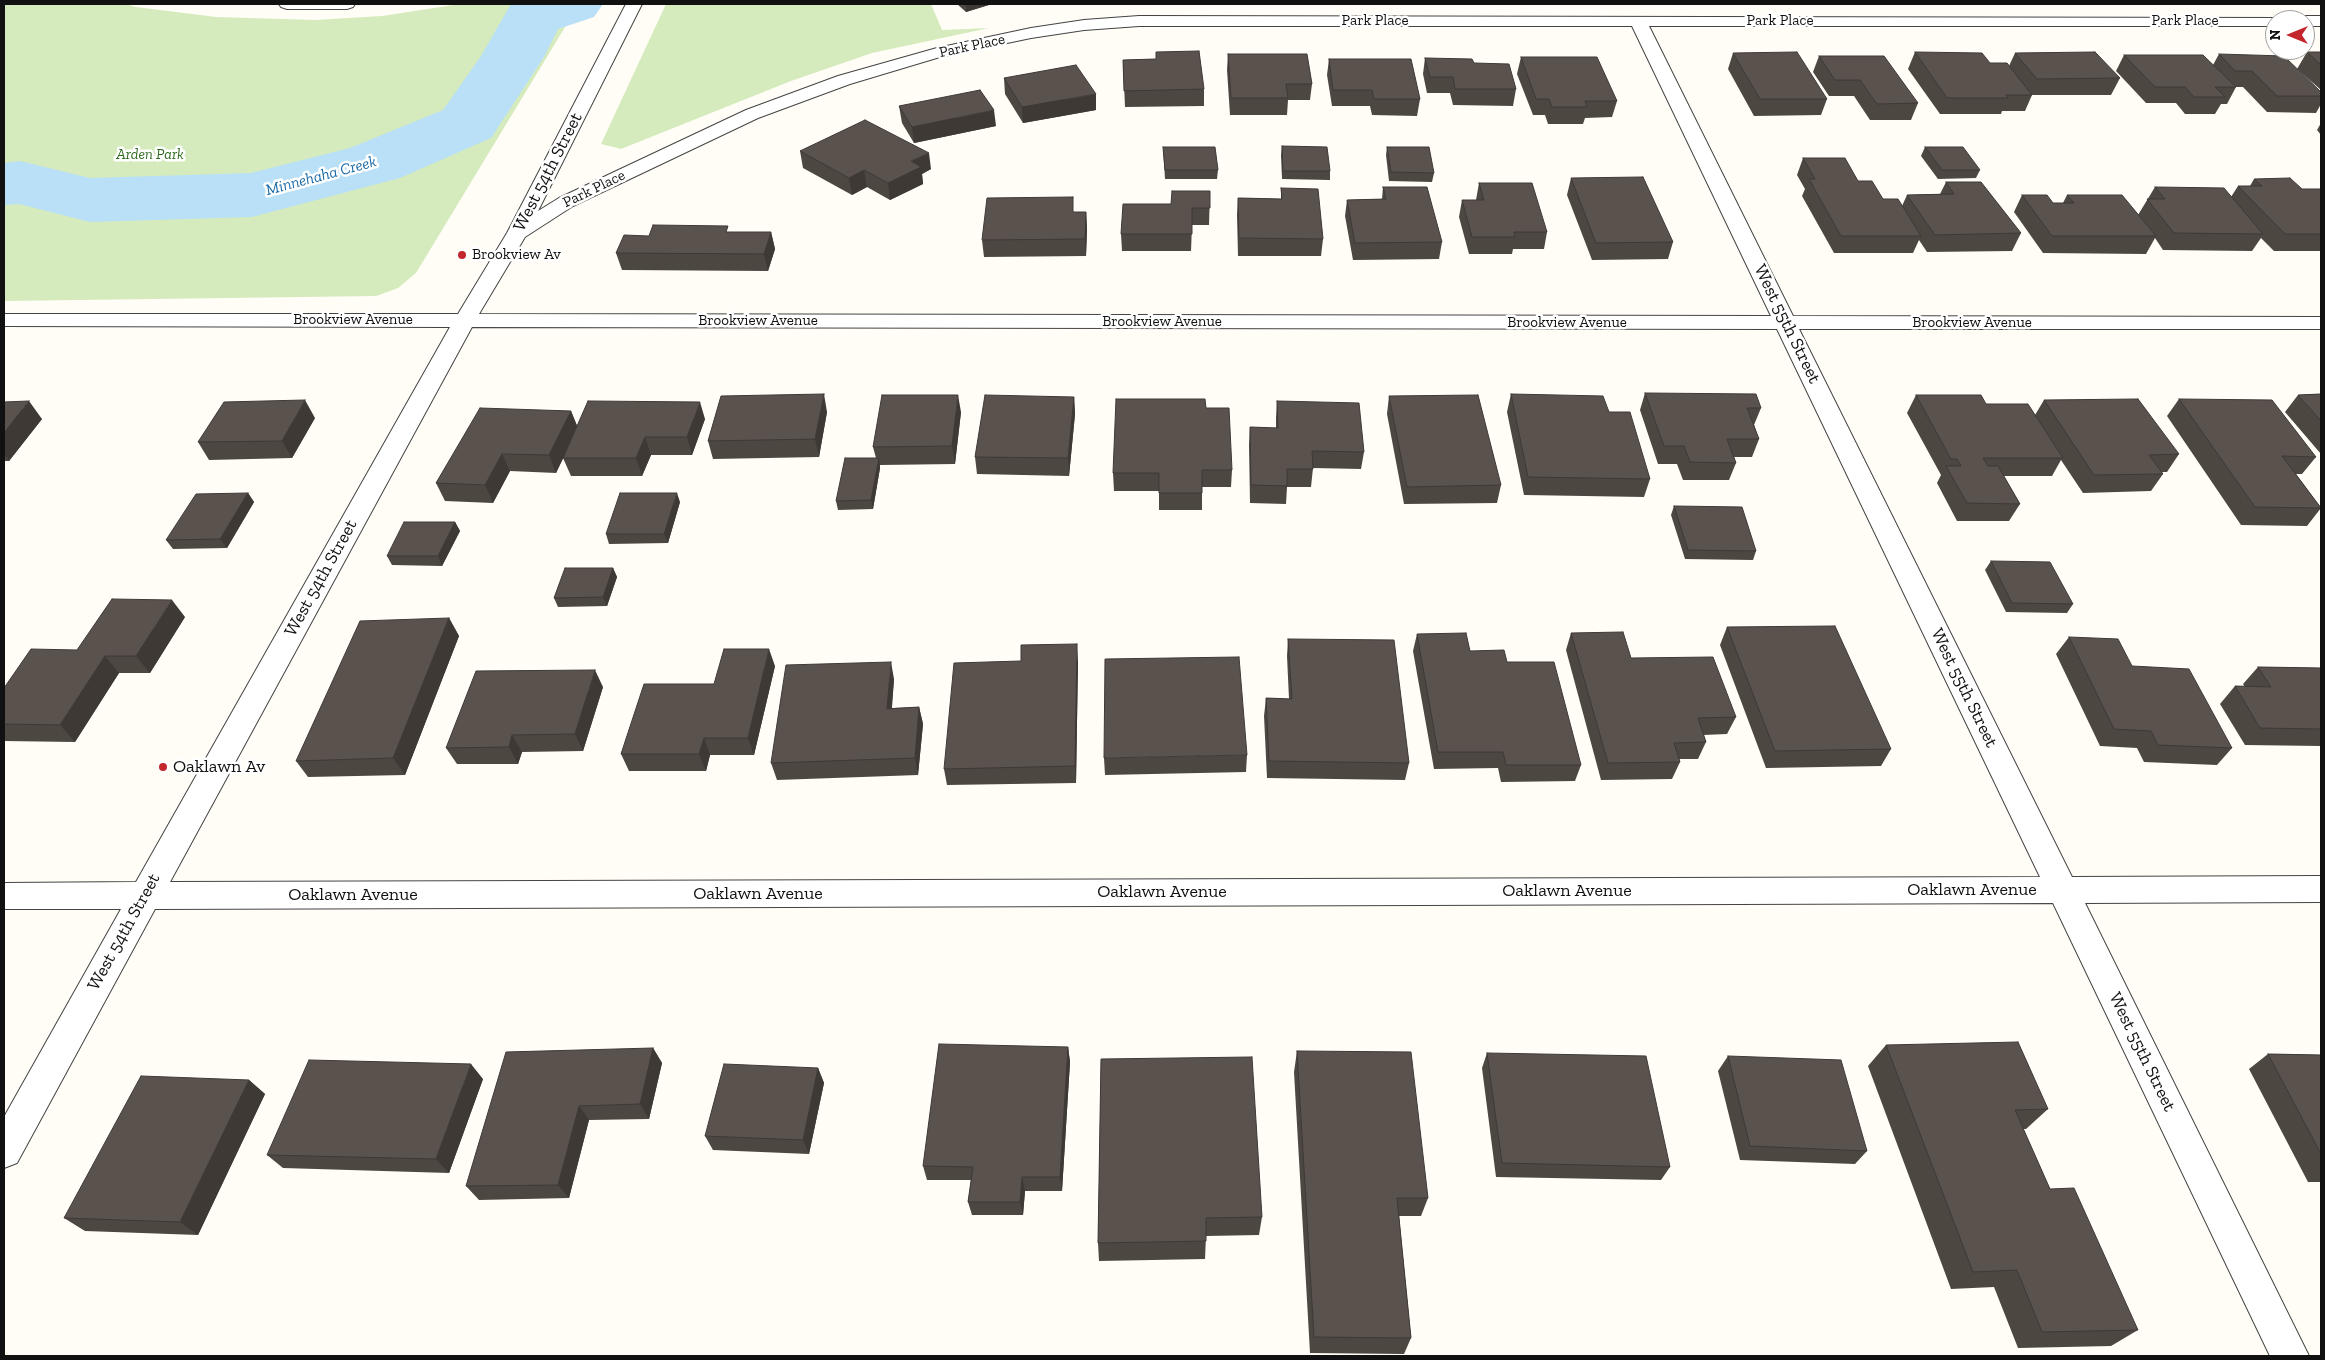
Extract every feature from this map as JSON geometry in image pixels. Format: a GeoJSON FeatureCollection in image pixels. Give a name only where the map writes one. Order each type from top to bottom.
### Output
{"type":"FeatureCollection","features":[{"type":"Feature","properties":{"kind":"street"},"geometry":{"type":"LineString","coordinates":[[287,4],[347,4]]}},
{"type":"Feature","properties":{"kind":"street"},"geometry":{"type":"LineString","coordinates":[[1192,20],[1208,4]]}},
{"type":"Feature","properties":{"kind":"street"},"geometry":{"type":"LineString","coordinates":[[1668,4],[1676,20]]}},
{"type":"Feature","properties":{"kind":"street"},"geometry":{"type":"LineString","coordinates":[[2135,4],[2152,20]]}},
{"type":"Feature","properties":{"kind":"street","name":"West 54th Street"},"geometry":{"type":"LineString","coordinates":[[4,1150],[144,896],[516,233],[629,12]]}},
{"type":"Feature","properties":{"kind":"street","name":"Park Place"},"geometry":{"type":"LineString","coordinates":[[516,233],[566,202],[752,114],[844,80],[937,53],[1084,24],[1138,20],[2265,21]]}},
{"type":"Feature","properties":{"kind":"street","name":"West 55th Street"},"geometry":{"type":"LineString","coordinates":[[1638,20],[2290,1356]]}},
{"type":"Feature","properties":{"kind":"street","name":"Brookview Avenue"},"geometry":{"type":"LineString","coordinates":[[4,320],[2321,323]]}},
{"type":"Feature","properties":{"kind":"street","name":"Oaklawn Avenue"},"geometry":{"type":"LineString","coordinates":[[4,896],[2321,888]]}},
{"type":"Feature","properties":{"kind":"green space","name":"Arden Park"},"geometry":{"type":"Polygon","coordinates":[[[4,4],[124,4],[216,17],[315,20],[382,16],[460,4],[579,4],[416,273],[398,288],[376,296],[4,301],[4,4]]]}},
{"type":"Feature","properties":{"kind":"green space"},"geometry":{"type":"Polygon","coordinates":[[[666,4],[931,4],[942,30],[989,28],[872,53],[791,81],[621,149],[601,144],[666,4]]]}},
{"type":"Feature","properties":{"kind":"building"},"geometry":{"type":"Polygon","coordinates":[[[1199,51],[1204,89],[1124,91],[1123,60],[1156,59],[1156,52],[1199,51]]]}},
{"type":"Feature","properties":{"kind":"building"},"geometry":{"type":"Polygon","coordinates":[[[1797,52],[1827,99],[1760,99],[1733,53],[1797,52]]]}},
{"type":"Feature","properties":{"kind":"building"},"geometry":{"type":"Polygon","coordinates":[[[1915,52],[1982,53],[1990,63],[2007,63],[2032,95],[2006,95],[2008,98],[1947,98],[1915,52]]]}},
{"type":"Feature","properties":{"kind":"building"},"geometry":{"type":"Polygon","coordinates":[[[2095,52],[2120,78],[2037,79],[2015,53],[2095,52]]]}},
{"type":"Feature","properties":{"kind":"building"},"geometry":{"type":"Polygon","coordinates":[[[2315,52],[2321,52],[2321,65],[2315,59],[2315,52]]]}},
{"type":"Feature","properties":{"kind":"building"},"geometry":{"type":"Polygon","coordinates":[[[1228,54],[1307,54],[1312,84],[1286,84],[1288,98],[1231,98],[1228,54]]]}},
{"type":"Feature","properties":{"kind":"building"},"geometry":{"type":"Polygon","coordinates":[[[2219,54],[2265,55],[2265,60],[2288,60],[2321,92],[2321,96],[2277,96],[2252,71],[2235,71],[2219,54]]]}},
{"type":"Feature","properties":{"kind":"building"},"geometry":{"type":"Polygon","coordinates":[[[2124,55],[2203,55],[2236,87],[2215,87],[2225,97],[2194,97],[2185,87],[2155,87],[2124,55]]]}},
{"type":"Feature","properties":{"kind":"building"},"geometry":{"type":"Polygon","coordinates":[[[1819,56],[1884,56],[1918,103],[1877,104],[1860,80],[1835,80],[1819,56]]]}},
{"type":"Feature","properties":{"kind":"building"},"geometry":{"type":"Polygon","coordinates":[[[1521,57],[1597,57],[1617,101],[1585,101],[1587,107],[1552,107],[1549,99],[1536,99],[1521,57]]]}},
{"type":"Feature","properties":{"kind":"building"},"geometry":{"type":"Polygon","coordinates":[[[1425,58],[1472,59],[1474,63],[1509,64],[1516,89],[1455,89],[1453,77],[1430,77],[1425,58]]]}},
{"type":"Feature","properties":{"kind":"building"},"geometry":{"type":"Polygon","coordinates":[[[1329,59],[1411,59],[1420,99],[1374,99],[1372,90],[1333,90],[1329,59]]]}},
{"type":"Feature","properties":{"kind":"building"},"geometry":{"type":"Polygon","coordinates":[[[1076,65],[1096,94],[1022,107],[1004,78],[1076,65]]]}},
{"type":"Feature","properties":{"kind":"building"},"geometry":{"type":"Polygon","coordinates":[[[980,90],[994,110],[912,127],[899,106],[980,90]]]}},
{"type":"Feature","properties":{"kind":"building"},"geometry":{"type":"Polygon","coordinates":[[[865,120],[929,153],[911,161],[921,167],[888,183],[864,170],[849,178],[800,151],[865,120]]]}},
{"type":"Feature","properties":{"kind":"building"},"geometry":{"type":"Polygon","coordinates":[[[1282,146],[1327,147],[1330,171],[1283,171],[1282,146]]]}},
{"type":"Feature","properties":{"kind":"building"},"geometry":{"type":"Polygon","coordinates":[[[1163,147],[1215,147],[1218,170],[1165,170],[1163,147]]]}},
{"type":"Feature","properties":{"kind":"building"},"geometry":{"type":"Polygon","coordinates":[[[1387,147],[1429,147],[1434,173],[1391,172],[1387,147]]]}},
{"type":"Feature","properties":{"kind":"building"},"geometry":{"type":"Polygon","coordinates":[[[1925,147],[1963,147],[1980,170],[1942,170],[1925,147]]]}},
{"type":"Feature","properties":{"kind":"building"},"geometry":{"type":"Polygon","coordinates":[[[1803,158],[1845,158],[1858,181],[1872,181],[1883,199],[1898,199],[1921,236],[1841,236],[1809,179],[1815,179],[1803,158]]]}},
{"type":"Feature","properties":{"kind":"building"},"geometry":{"type":"Polygon","coordinates":[[[1643,177],[1673,242],[1596,243],[1571,178],[1643,177]]]}},
{"type":"Feature","properties":{"kind":"building"},"geometry":{"type":"Polygon","coordinates":[[[2290,178],[2302,189],[2321,189],[2321,234],[2285,234],[2238,186],[2262,186],[2254,179],[2290,178]]]}},
{"type":"Feature","properties":{"kind":"building"},"geometry":{"type":"Polygon","coordinates":[[[1946,182],[1981,182],[2021,233],[1935,235],[1907,195],[1954,194],[1946,182]]]}},
{"type":"Feature","properties":{"kind":"building"},"geometry":{"type":"Polygon","coordinates":[[[1479,183],[1532,183],[1547,232],[1514,232],[1515,237],[1472,237],[1462,200],[1484,200],[1479,183]]]}},
{"type":"Feature","properties":{"kind":"building"},"geometry":{"type":"Polygon","coordinates":[[[1383,187],[1427,187],[1442,242],[1355,243],[1347,200],[1386,199],[1383,187]]]}},
{"type":"Feature","properties":{"kind":"building"},"geometry":{"type":"Polygon","coordinates":[[[2155,187],[2224,188],[2263,234],[2174,233],[2147,199],[2165,199],[2155,187]]]}},
{"type":"Feature","properties":{"kind":"building"},"geometry":{"type":"Polygon","coordinates":[[[1281,188],[1318,189],[1323,239],[1239,238],[1238,198],[1282,199],[1281,188]]]}},
{"type":"Feature","properties":{"kind":"building"},"geometry":{"type":"Polygon","coordinates":[[[1172,191],[1210,191],[1210,208],[1192,208],[1192,234],[1121,234],[1123,204],[1171,204],[1172,191]]]}},
{"type":"Feature","properties":{"kind":"building"},"geometry":{"type":"Polygon","coordinates":[[[2022,195],[2047,195],[2053,203],[2074,203],[2067,195],[2122,195],[2156,236],[2052,236],[2022,195]]]}},
{"type":"Feature","properties":{"kind":"building"},"geometry":{"type":"Polygon","coordinates":[[[1073,197],[1073,212],[1086,212],[1085,239],[982,240],[987,198],[1073,197]]]}},
{"type":"Feature","properties":{"kind":"building"},"geometry":{"type":"Polygon","coordinates":[[[653,225],[728,226],[726,232],[771,232],[764,254],[616,253],[624,235],[649,236],[653,225]]]}},
{"type":"Feature","properties":{"kind":"building"},"geometry":{"type":"Polygon","coordinates":[[[1645,393],[1756,394],[1761,408],[1747,408],[1759,439],[1727,439],[1736,463],[1690,462],[1684,446],[1664,446],[1645,393]]]}},
{"type":"Feature","properties":{"kind":"building"},"geometry":{"type":"Polygon","coordinates":[[[824,394],[815,439],[708,441],[721,396],[824,394]]]}},
{"type":"Feature","properties":{"kind":"building"},"geometry":{"type":"Polygon","coordinates":[[[1511,394],[1603,396],[1609,412],[1630,412],[1650,479],[1528,477],[1511,394]]]}},
{"type":"Feature","properties":{"kind":"building"},"geometry":{"type":"Polygon","coordinates":[[[2321,394],[2321,421],[2298,395],[2321,394]]]}},
{"type":"Feature","properties":{"kind":"building"},"geometry":{"type":"Polygon","coordinates":[[[882,395],[958,395],[952,446],[873,447],[882,395]]]}},
{"type":"Feature","properties":{"kind":"building"},"geometry":{"type":"Polygon","coordinates":[[[985,395],[1074,397],[1068,458],[975,457],[985,395]]]}},
{"type":"Feature","properties":{"kind":"building"},"geometry":{"type":"Polygon","coordinates":[[[1478,395],[1501,485],[1407,487],[1389,396],[1478,395]]]}},
{"type":"Feature","properties":{"kind":"building"},"geometry":{"type":"Polygon","coordinates":[[[1916,395],[1981,395],[1986,404],[2028,404],[2063,458],[1983,458],[1988,466],[1998,466],[2020,504],[1967,503],[1946,466],[1961,466],[1957,459],[1951,459],[1916,395]]]}},
{"type":"Feature","properties":{"kind":"building"},"geometry":{"type":"Polygon","coordinates":[[[1116,399],[1205,399],[1206,408],[1229,408],[1232,470],[1202,470],[1202,493],[1159,493],[1159,473],[1113,473],[1116,399]]]}},
{"type":"Feature","properties":{"kind":"building"},"geometry":{"type":"Polygon","coordinates":[[[2138,399],[2179,454],[2149,455],[2163,474],[2094,475],[2044,400],[2138,399]]]}},
{"type":"Feature","properties":{"kind":"building"},"geometry":{"type":"Polygon","coordinates":[[[2179,399],[2272,400],[2316,457],[2282,456],[2321,508],[2255,507],[2179,399]]]}},
{"type":"Feature","properties":{"kind":"building"},"geometry":{"type":"Polygon","coordinates":[[[305,400],[282,441],[198,442],[224,402],[305,400]]]}},
{"type":"Feature","properties":{"kind":"building"},"geometry":{"type":"Polygon","coordinates":[[[29,401],[4,433],[4,402],[29,401]]]}},
{"type":"Feature","properties":{"kind":"building"},"geometry":{"type":"Polygon","coordinates":[[[588,401],[700,402],[687,437],[645,437],[636,458],[563,458],[588,401]]]}},
{"type":"Feature","properties":{"kind":"building"},"geometry":{"type":"Polygon","coordinates":[[[1277,401],[1359,403],[1364,452],[1312,451],[1313,469],[1287,469],[1287,486],[1251,485],[1250,427],[1278,428],[1277,401]]]}},
{"type":"Feature","properties":{"kind":"building"},"geometry":{"type":"Polygon","coordinates":[[[480,408],[571,411],[549,455],[502,454],[485,485],[436,483],[480,408]]]}},
{"type":"Feature","properties":{"kind":"building"},"geometry":{"type":"Polygon","coordinates":[[[845,458],[879,458],[871,500],[836,501],[845,458]]]}},
{"type":"Feature","properties":{"kind":"building"},"geometry":{"type":"Polygon","coordinates":[[[248,493],[220,539],[166,540],[196,494],[248,493]]]}},
{"type":"Feature","properties":{"kind":"building"},"geometry":{"type":"Polygon","coordinates":[[[620,493],[677,493],[664,534],[606,534],[620,493]]]}},
{"type":"Feature","properties":{"kind":"building"},"geometry":{"type":"Polygon","coordinates":[[[1674,506],[1742,507],[1756,551],[1688,550],[1674,506]]]}},
{"type":"Feature","properties":{"kind":"building"},"geometry":{"type":"Polygon","coordinates":[[[404,522],[455,522],[438,556],[387,556],[404,522]]]}},
{"type":"Feature","properties":{"kind":"building"},"geometry":{"type":"Polygon","coordinates":[[[1991,561],[2050,562],[2073,604],[2012,603],[1991,561]]]}},
{"type":"Feature","properties":{"kind":"building"},"geometry":{"type":"Polygon","coordinates":[[[565,568],[613,568],[603,597],[554,598],[565,568]]]}},
{"type":"Feature","properties":{"kind":"building"},"geometry":{"type":"Polygon","coordinates":[[[112,599],[172,600],[136,656],[105,656],[60,725],[4,724],[4,688],[31,649],[77,650],[112,599]]]}},
{"type":"Feature","properties":{"kind":"building"},"geometry":{"type":"Polygon","coordinates":[[[449,618],[393,758],[296,761],[360,621],[449,618]]]}},
{"type":"Feature","properties":{"kind":"building"},"geometry":{"type":"Polygon","coordinates":[[[1835,626],[1891,749],[1775,751],[1727,627],[1835,626]]]}},
{"type":"Feature","properties":{"kind":"building"},"geometry":{"type":"Polygon","coordinates":[[[1623,632],[1631,658],[1713,657],[1736,717],[1698,718],[1706,742],[1674,743],[1680,762],[1608,763],[1571,633],[1623,632]]]}},
{"type":"Feature","properties":{"kind":"building"},"geometry":{"type":"Polygon","coordinates":[[[1466,633],[1470,651],[1504,650],[1507,662],[1554,662],[1581,765],[1506,765],[1503,752],[1438,752],[1417,634],[1466,633]]]}},
{"type":"Feature","properties":{"kind":"building"},"geometry":{"type":"Polygon","coordinates":[[[2069,637],[2118,639],[2132,666],[2189,669],[2232,748],[2158,745],[2151,731],[2114,729],[2069,637]]]}},
{"type":"Feature","properties":{"kind":"building"},"geometry":{"type":"Polygon","coordinates":[[[1288,639],[1394,640],[1409,763],[1269,761],[1266,698],[1292,699],[1288,639]]]}},
{"type":"Feature","properties":{"kind":"building"},"geometry":{"type":"Polygon","coordinates":[[[1077,644],[1075,766],[944,769],[954,663],[1021,661],[1021,645],[1077,644]]]}},
{"type":"Feature","properties":{"kind":"building"},"geometry":{"type":"Polygon","coordinates":[[[724,649],[769,649],[748,738],[704,738],[699,754],[621,754],[644,684],[714,684],[724,649]]]}},
{"type":"Feature","properties":{"kind":"building"},"geometry":{"type":"Polygon","coordinates":[[[1239,657],[1247,755],[1104,758],[1105,659],[1239,657]]]}},
{"type":"Feature","properties":{"kind":"building"},"geometry":{"type":"Polygon","coordinates":[[[891,662],[887,709],[919,707],[915,758],[771,763],[786,665],[891,662]]]}},
{"type":"Feature","properties":{"kind":"building"},"geometry":{"type":"Polygon","coordinates":[[[2258,667],[2321,668],[2321,729],[2260,728],[2235,686],[2271,687],[2258,667]]]}},
{"type":"Feature","properties":{"kind":"building"},"geometry":{"type":"Polygon","coordinates":[[[595,670],[575,734],[512,735],[509,747],[446,748],[476,671],[595,670]]]}},
{"type":"Feature","properties":{"kind":"building"},"geometry":{"type":"Polygon","coordinates":[[[2018,1042],[2048,1109],[2015,1110],[2050,1189],[2074,1188],[2138,1330],[2042,1332],[2017,1270],[1973,1272],[1886,1045],[2018,1042]]]}},
{"type":"Feature","properties":{"kind":"building"},"geometry":{"type":"Polygon","coordinates":[[[939,1044],[1068,1047],[1060,1177],[1022,1177],[1020,1202],[968,1202],[973,1167],[923,1166],[939,1044]]]}},
{"type":"Feature","properties":{"kind":"building"},"geometry":{"type":"Polygon","coordinates":[[[653,1048],[640,1104],[579,1106],[558,1185],[466,1186],[506,1052],[653,1048]]]}},
{"type":"Feature","properties":{"kind":"building"},"geometry":{"type":"Polygon","coordinates":[[[1297,1051],[1411,1052],[1428,1198],[1397,1198],[1411,1338],[1314,1337],[1297,1051]]]}},
{"type":"Feature","properties":{"kind":"building"},"geometry":{"type":"Polygon","coordinates":[[[1487,1053],[1646,1056],[1670,1167],[1502,1163],[1487,1053]]]}},
{"type":"Feature","properties":{"kind":"building"},"geometry":{"type":"Polygon","coordinates":[[[2268,1054],[2321,1055],[2321,1154],[2268,1054]]]}},
{"type":"Feature","properties":{"kind":"building"},"geometry":{"type":"Polygon","coordinates":[[[1728,1056],[1841,1060],[1867,1151],[1750,1146],[1728,1056]]]}},
{"type":"Feature","properties":{"kind":"building"},"geometry":{"type":"Polygon","coordinates":[[[1252,1057],[1262,1217],[1206,1218],[1206,1241],[1098,1243],[1101,1059],[1252,1057]]]}},
{"type":"Feature","properties":{"kind":"building"},"geometry":{"type":"Polygon","coordinates":[[[309,1060],[471,1064],[436,1159],[267,1155],[309,1060]]]}},
{"type":"Feature","properties":{"kind":"building"},"geometry":{"type":"Polygon","coordinates":[[[724,1064],[818,1068],[803,1140],[705,1136],[724,1064]]]}},
{"type":"Feature","properties":{"kind":"building"},"geometry":{"type":"Polygon","coordinates":[[[141,1076],[249,1080],[180,1222],[64,1218],[141,1076]]]}},
{"type":"Feature","properties":{"kind":"waterway","name":"Minnehaha Creek"},"geometry":{"type":"LineString","coordinates":[[4,184],[20,182],[90,200],[252,195],[375,163],[467,124],[512,57],[533,17],[573,4]]}},
{"type":"Feature","properties":{"kind":"place","name":"Brookview Av"},"geometry":{"type":"Point","coordinates":[462,255]}},
{"type":"Feature","properties":{"kind":"place","name":"Oaklawn Av"},"geometry":{"type":"Point","coordinates":[163,767]}}]}
